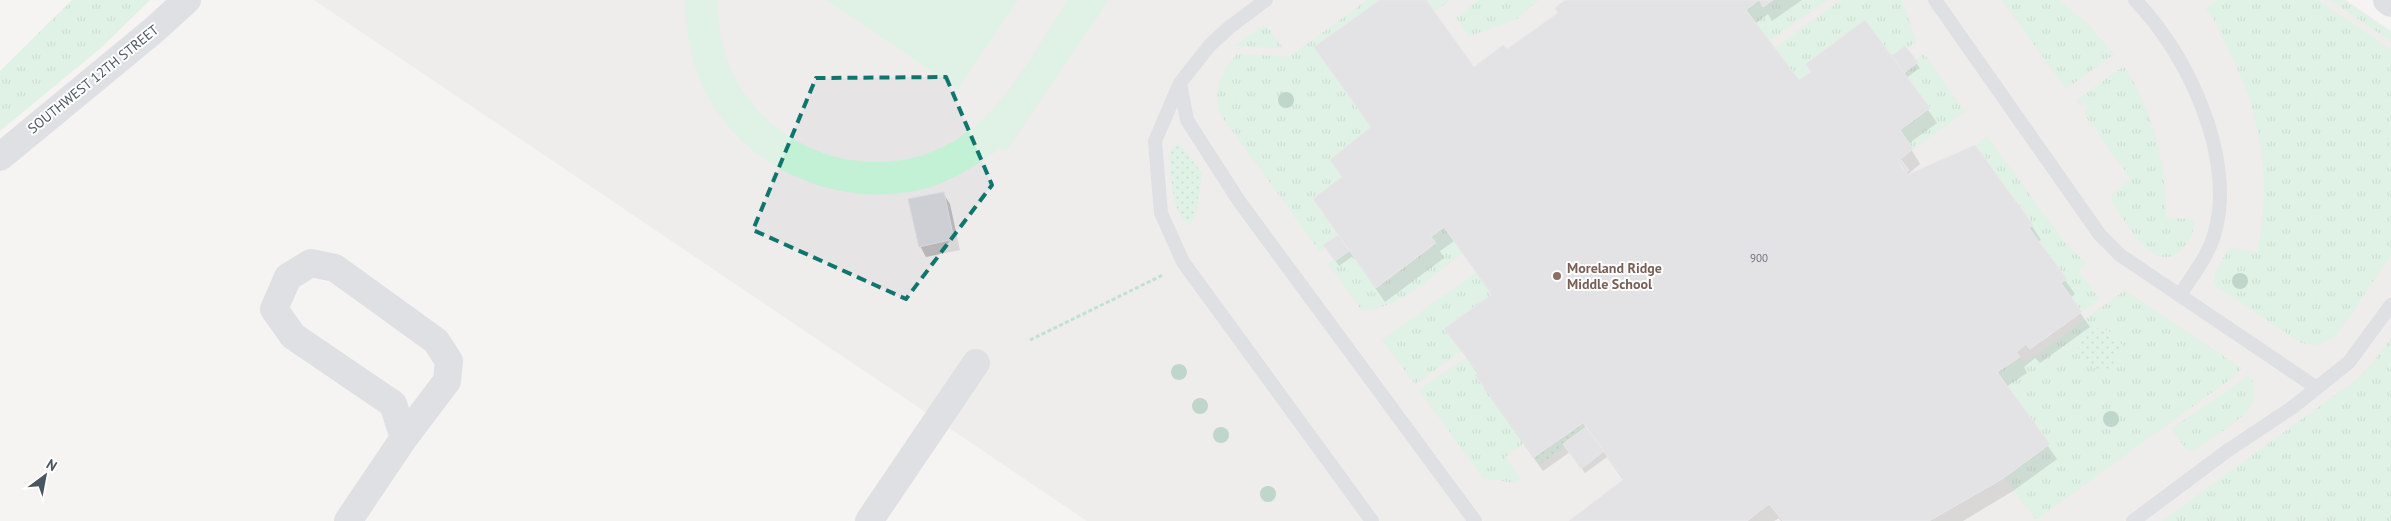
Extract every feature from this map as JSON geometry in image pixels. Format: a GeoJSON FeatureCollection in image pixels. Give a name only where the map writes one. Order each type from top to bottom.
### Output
{"type":"FeatureCollection","features":[{"type":"Feature","properties":{"kind":"street","name":"SOUTHWEST 12TH STREET"},"geometry":{"type":"LineString","coordinates":[[0,157],[154,30],[186,0]]}},
{"type":"Feature","properties":{"kind":"street"},"geometry":{"type":"LineString","coordinates":[[2387,0],[2391,3]]}},
{"type":"Feature","properties":{"kind":"street"},"geometry":{"type":"LineString","coordinates":[[348,521],[404,438],[447,381],[449,361],[436,341],[335,268],[311,264],[288,277],[274,309],[293,336],[393,404],[404,438]]}},
{"type":"Feature","properties":{"kind":"street"},"geometry":{"type":"LineString","coordinates":[[870,521],[976,363]]}},
{"type":"Feature","properties":{"kind":"lane"},"geometry":{"type":"LineString","coordinates":[[1266,0],[1231,26],[1210,45],[1180,83],[1155,141],[1161,213],[1170,237],[1183,262],[1372,521]]}},
{"type":"Feature","properties":{"kind":"lane"},"geometry":{"type":"LineString","coordinates":[[1935,0],[2100,235],[2120,254],[2317,388]]}},
{"type":"Feature","properties":{"kind":"lane"},"geometry":{"type":"LineString","coordinates":[[2135,0],[2160,30],[2189,78],[2202,106],[2214,148],[2220,198],[2215,233],[2207,251],[2180,296]]}},
{"type":"Feature","properties":{"kind":"lane"},"geometry":{"type":"LineString","coordinates":[[1180,83],[1187,120],[1239,201],[1475,521]]}},
{"type":"Feature","properties":{"kind":"lane"},"geometry":{"type":"LineString","coordinates":[[2132,521],[2317,388],[2349,362],[2391,305]]}},
{"type":"Feature","properties":{"kind":"path"},"geometry":{"type":"LineString","coordinates":[[1030,340],[1170,272]]}},
{"type":"Feature","properties":{"kind":"highlighted area"},"geometry":{"type":"Polygon","coordinates":[[[946,77],[992,185],[906,299],[753,230],[816,78],[946,77]]]}},
{"type":"Feature","properties":{"kind":"shaded area","name":"Moreland Ridge Middle School"},"geometry":{"type":"Polygon","coordinates":[[[314,0],[2346,0],[2391,31],[2391,521],[1087,521],[314,0]]]}},
{"type":"Feature","properties":{"kind":"green space"},"geometry":{"type":"Polygon","coordinates":[[[72,0],[150,0],[102,47],[0,131],[0,71],[72,0]]]}},
{"type":"Feature","properties":{"kind":"green space"},"geometry":{"type":"Polygon","coordinates":[[[685,0],[717,0],[720,34],[734,77],[760,112],[784,133],[811,148],[841,158],[872,162],[903,160],[933,151],[962,136],[978,124],[1007,92],[1021,74],[1068,0],[1109,0],[1006,151],[1001,148],[947,181],[909,192],[879,195],[821,186],[793,175],[767,161],[744,142],[723,120],[707,95],[697,72],[687,25],[685,0]]]}},
{"type":"Feature","properties":{"kind":"green space"},"geometry":{"type":"Polygon","coordinates":[[[826,0],[1018,0],[958,89],[826,0]]]}},
{"type":"Feature","properties":{"kind":"green space"},"geometry":{"type":"Polygon","coordinates":[[[1367,0],[1380,0],[1315,47],[1371,127],[1330,160],[1342,177],[1313,199],[1340,237],[1320,252],[1226,123],[1218,103],[1219,84],[1229,64],[1237,54],[1289,57],[1367,0]]]}},
{"type":"Feature","properties":{"kind":"green space"},"geometry":{"type":"Polygon","coordinates":[[[1426,0],[1450,0],[1434,12],[1426,0]]]}},
{"type":"Feature","properties":{"kind":"green space"},"geometry":{"type":"Polygon","coordinates":[[[1479,0],[1539,0],[1517,19],[1469,36],[1456,17],[1479,0]]]}},
{"type":"Feature","properties":{"kind":"green space"},"geometry":{"type":"Polygon","coordinates":[[[1759,0],[1763,7],[1773,0],[1827,0],[1769,41],[1746,10],[1759,0]]]}},
{"type":"Feature","properties":{"kind":"green space"},"geometry":{"type":"Polygon","coordinates":[[[1841,0],[1902,0],[1916,42],[1893,58],[1865,20],[1806,64],[1811,72],[1799,80],[1774,48],[1841,0]]]}},
{"type":"Feature","properties":{"kind":"green space"},"geometry":{"type":"Polygon","coordinates":[[[2002,0],[2058,0],[2084,20],[2114,54],[2066,89],[2002,0]]]}},
{"type":"Feature","properties":{"kind":"green space"},"geometry":{"type":"Polygon","coordinates":[[[2217,0],[2318,0],[2391,50],[2391,255],[2336,336],[2320,345],[2301,343],[2214,285],[2215,273],[2228,250],[2234,248],[2257,253],[2264,199],[2261,146],[2248,95],[2217,26],[2205,9],[2217,0]]]}},
{"type":"Feature","properties":{"kind":"green space"},"geometry":{"type":"Polygon","coordinates":[[[2330,0],[2344,0],[2391,32],[2391,41],[2330,0]]]}},
{"type":"Feature","properties":{"kind":"green space"},"geometry":{"type":"Polygon","coordinates":[[[1264,26],[1268,27],[1283,48],[1235,46],[1250,34],[1264,26]]]}},
{"type":"Feature","properties":{"kind":"green space"},"geometry":{"type":"Polygon","coordinates":[[[1924,54],[1965,112],[1913,149],[1900,130],[1902,70],[1924,54]]]}},
{"type":"Feature","properties":{"kind":"green space"},"geometry":{"type":"Polygon","coordinates":[[[2124,66],[2144,103],[2156,139],[2163,176],[2166,218],[2191,219],[2195,223],[2193,232],[2184,248],[2171,257],[2155,255],[2146,248],[2111,201],[2112,194],[2131,179],[2087,118],[2084,111],[2088,107],[2084,102],[2080,105],[2075,101],[2124,66]]]}},
{"type":"Feature","properties":{"kind":"green space"},"geometry":{"type":"Polygon","coordinates":[[[1987,136],[2063,240],[2087,264],[2078,271],[2100,299],[2082,312],[2061,283],[2067,279],[2029,228],[2033,225],[1975,145],[1987,136]]]}},
{"type":"Feature","properties":{"kind":"green space"},"geometry":{"type":"Polygon","coordinates":[[[1177,144],[1182,147],[1202,173],[1196,214],[1190,224],[1183,220],[1175,203],[1171,180],[1170,151],[1177,144]]]}},
{"type":"Feature","properties":{"kind":"green space"},"geometry":{"type":"Polygon","coordinates":[[[1444,227],[1463,253],[1416,289],[1390,304],[1376,309],[1362,311],[1328,264],[1348,249],[1376,288],[1436,243],[1431,237],[1444,227]]]}},
{"type":"Feature","properties":{"kind":"green space"},"geometry":{"type":"Polygon","coordinates":[[[1476,272],[1492,294],[1444,328],[1462,351],[1415,384],[1382,340],[1476,272]]]}},
{"type":"Feature","properties":{"kind":"green space"},"geometry":{"type":"Polygon","coordinates":[[[2125,290],[2241,368],[2236,375],[2036,520],[2004,477],[2050,444],[1997,372],[2020,357],[2025,363],[2125,290]],[[2101,328],[2087,332],[2077,348],[2113,365],[2122,345],[2110,332],[2101,328]]]}},
{"type":"Feature","properties":{"kind":"green space"},"geometry":{"type":"Polygon","coordinates":[[[2094,327],[2110,332],[2122,345],[2113,365],[2104,371],[2087,364],[2078,353],[2080,340],[2094,327]]]}},
{"type":"Feature","properties":{"kind":"green space"},"geometry":{"type":"Polygon","coordinates":[[[2391,338],[2391,521],[2162,521],[2357,379],[2391,338]]]}},
{"type":"Feature","properties":{"kind":"green space"},"geometry":{"type":"Polygon","coordinates":[[[1467,357],[1478,372],[1475,375],[1524,443],[1505,457],[1521,479],[1515,483],[1483,478],[1419,390],[1467,357]]]}},
{"type":"Feature","properties":{"kind":"green space"},"geometry":{"type":"Polygon","coordinates":[[[2251,374],[2254,394],[2250,408],[2236,421],[2193,451],[2186,449],[2171,429],[2251,374]]]}},
{"type":"Feature","properties":{"kind":"green space"},"geometry":{"type":"Polygon","coordinates":[[[1583,423],[1589,431],[1539,465],[1534,457],[1583,423]]]}},
{"type":"Feature","properties":{"kind":"building","name":"Moreland Ridge Middle School"},"geometry":{"type":"Polygon","coordinates":[[[1380,0],[1426,0],[1474,67],[1503,45],[1507,49],[1558,13],[1555,8],[1565,0],[1759,0],[1746,10],[1799,80],[1811,72],[1806,64],[1865,20],[1930,108],[1900,130],[1913,149],[1898,161],[1907,175],[1975,145],[2033,225],[2029,228],[2067,279],[2061,283],[2082,312],[2030,349],[2026,344],[2016,352],[2020,357],[1997,372],[2050,444],[2002,479],[1929,521],[1783,521],[1769,504],[1747,521],[1569,521],[1624,479],[1583,423],[1534,457],[1475,375],[1478,372],[1444,329],[1492,294],[1444,227],[1431,237],[1436,243],[1376,288],[1313,199],[1342,177],[1330,160],[1371,127],[1314,47],[1380,0]]]}},
{"type":"Feature","properties":{"kind":"building"},"geometry":{"type":"Polygon","coordinates":[[[1759,0],[1773,0],[1763,7],[1759,0]]]}},
{"type":"Feature","properties":{"kind":"building"},"geometry":{"type":"Polygon","coordinates":[[[1905,46],[1918,62],[1904,73],[1892,56],[1905,46]]]}},
{"type":"Feature","properties":{"kind":"building"},"geometry":{"type":"Polygon","coordinates":[[[1901,160],[1909,170],[1906,173],[1898,162],[1901,160]]]}},
{"type":"Feature","properties":{"kind":"building"},"geometry":{"type":"Polygon","coordinates":[[[944,192],[954,239],[919,247],[908,199],[944,192]]]}},
{"type":"Feature","properties":{"kind":"building"},"geometry":{"type":"Polygon","coordinates":[[[1338,235],[1349,251],[1335,261],[1323,245],[1338,235]]]}},
{"type":"Feature","properties":{"kind":"building"},"geometry":{"type":"Polygon","coordinates":[[[1586,427],[1604,451],[1581,469],[1563,444],[1586,427]]]}},
{"type":"Feature","properties":{"kind":"place","name":"Moreland Ridge Middle School"},"geometry":{"type":"Point","coordinates":[1557,276]}}]}
